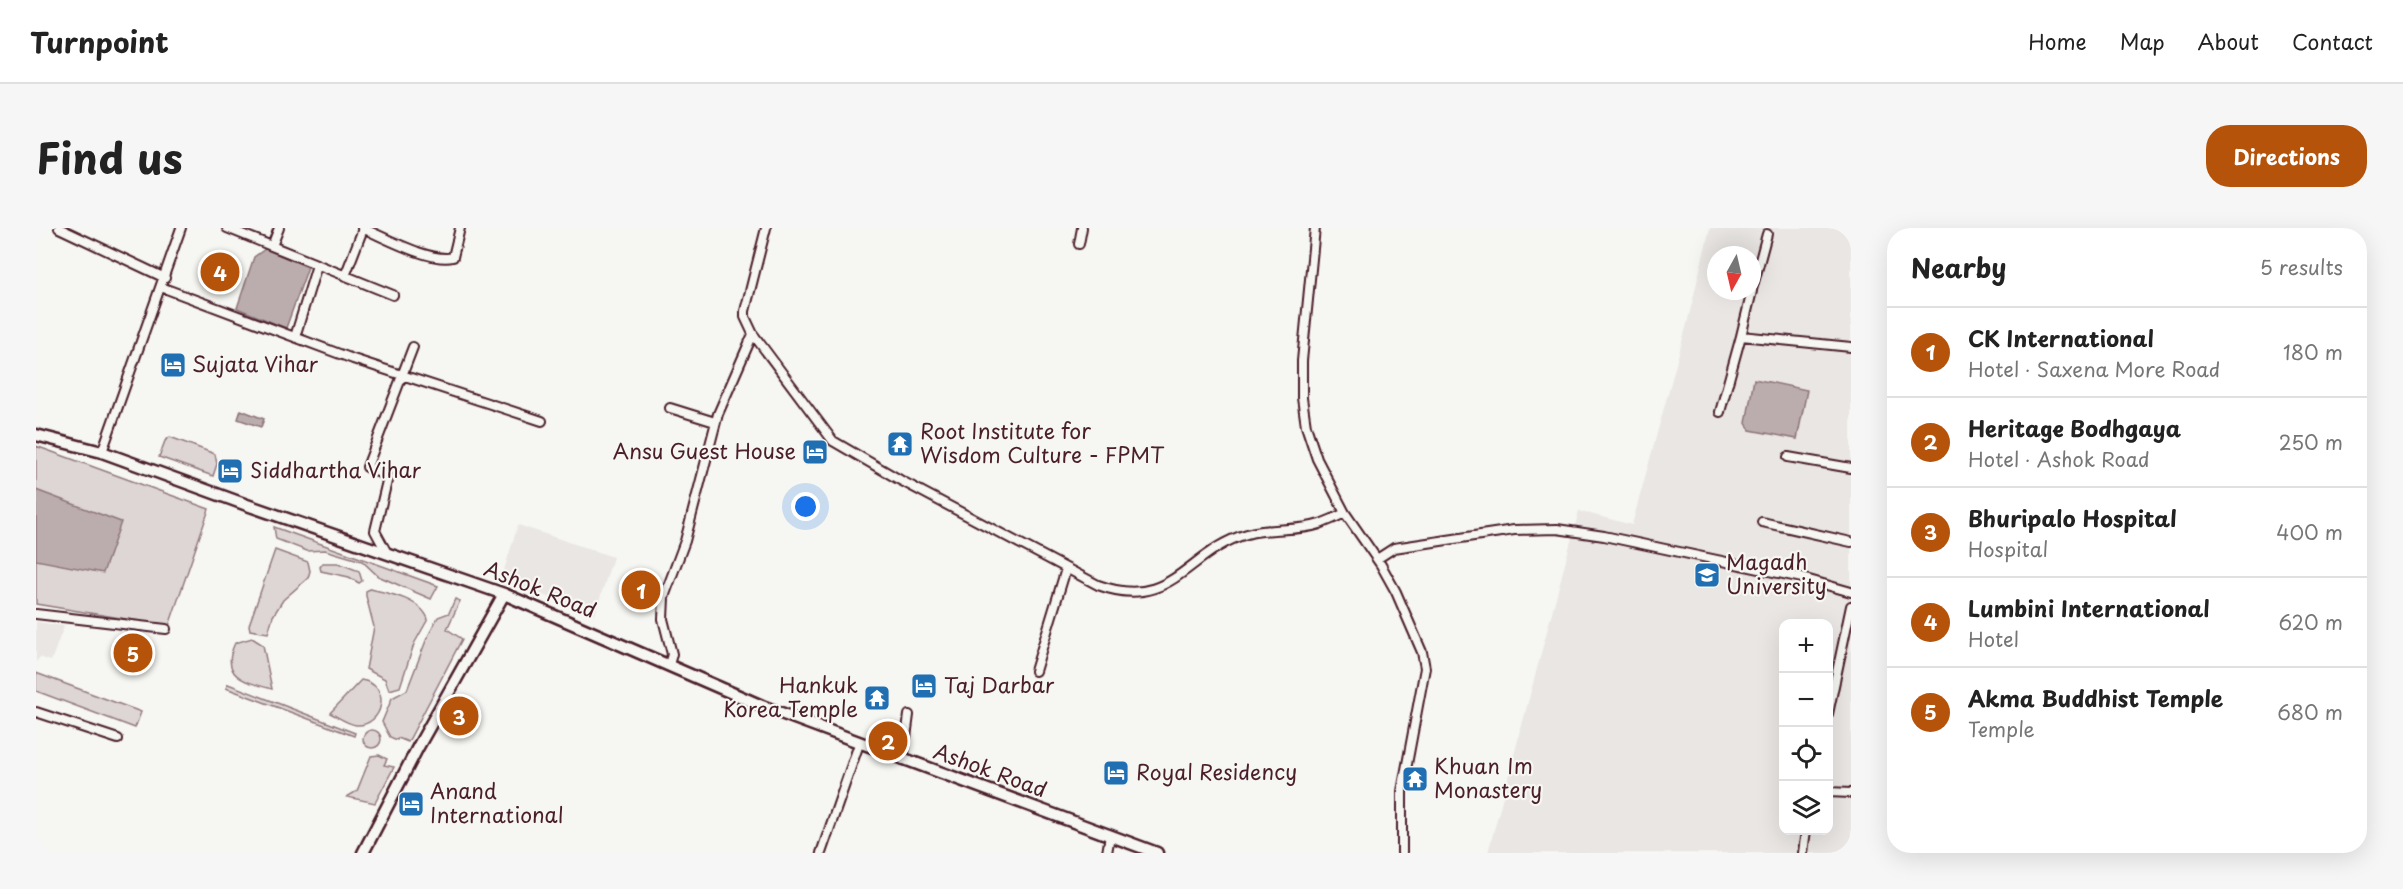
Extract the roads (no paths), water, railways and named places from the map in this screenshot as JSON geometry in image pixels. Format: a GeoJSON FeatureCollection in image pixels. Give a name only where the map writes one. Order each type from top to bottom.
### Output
{"type":"FeatureCollection","features":[{"type":"Feature","properties":{"kind":"street"},"geometry":{"type":"LineString","coordinates":[[59,228],[165,278]]}},
{"type":"Feature","properties":{"kind":"street"},"geometry":{"type":"LineString","coordinates":[[102,452],[181,228]]}},
{"type":"Feature","properties":{"kind":"street"},"geometry":{"type":"LineString","coordinates":[[226,228],[393,296]]}},
{"type":"Feature","properties":{"kind":"street"},"geometry":{"type":"LineString","coordinates":[[272,246],[279,228]]}},
{"type":"Feature","properties":{"kind":"street"},"geometry":{"type":"LineString","coordinates":[[345,276],[362,228],[415,250],[446,259],[453,257],[460,228]]}},
{"type":"Feature","properties":{"kind":"street"},"geometry":{"type":"LineString","coordinates":[[766,228],[745,317],[753,334],[833,441],[862,460],[1066,569],[1111,590],[1132,592],[1154,590],[1235,538],[1259,531],[1319,524],[1345,513]]}},
{"type":"Feature","properties":{"kind":"street"},"geometry":{"type":"LineString","coordinates":[[1079,244],[1082,228]]}},
{"type":"Feature","properties":{"kind":"street"},"geometry":{"type":"LineString","coordinates":[[1315,228],[1302,361],[1303,407],[1314,451],[1345,513],[1377,559],[1396,592],[1422,652],[1425,668],[1402,791],[1402,853]]}},
{"type":"Feature","properties":{"kind":"street"},"geometry":{"type":"LineString","coordinates":[[1761,256],[1767,234]]}},
{"type":"Feature","properties":{"kind":"street"},"geometry":{"type":"LineString","coordinates":[[295,337],[317,265]]}},
{"type":"Feature","properties":{"kind":"street"},"geometry":{"type":"LineString","coordinates":[[161,287],[402,375],[542,421]]}},
{"type":"Feature","properties":{"kind":"street"},"geometry":{"type":"LineString","coordinates":[[1720,412],[1750,300]]}},
{"type":"Feature","properties":{"kind":"street"},"geometry":{"type":"LineString","coordinates":[[669,665],[672,654],[663,619],[664,597],[685,541],[715,422],[729,385],[753,334]]}},
{"type":"Feature","properties":{"kind":"street"},"geometry":{"type":"LineString","coordinates":[[1741,336],[1851,347]]}},
{"type":"Feature","properties":{"kind":"street"},"geometry":{"type":"LineString","coordinates":[[387,553],[375,531],[388,477],[367,467],[413,347]]}},
{"type":"Feature","properties":{"kind":"street"},"geometry":{"type":"LineString","coordinates":[[670,408],[715,422]]}},
{"type":"Feature","properties":{"kind":"street","name":"Ashok Road"},"geometry":{"type":"LineString","coordinates":[[36,435],[102,452],[504,594],[762,706],[1157,853]]}},
{"type":"Feature","properties":{"kind":"street"},"geometry":{"type":"LineString","coordinates":[[1788,457],[1851,468]]}},
{"type":"Feature","properties":{"kind":"street"},"geometry":{"type":"LineString","coordinates":[[1762,522],[1851,542]]}},
{"type":"Feature","properties":{"kind":"street"},"geometry":{"type":"LineString","coordinates":[[1377,559],[1394,548],[1514,530],[1557,529],[1604,536],[1802,578],[1851,592]]}},
{"type":"Feature","properties":{"kind":"street"},"geometry":{"type":"LineString","coordinates":[[1035,671],[1066,569]]}},
{"type":"Feature","properties":{"kind":"street"},"geometry":{"type":"LineString","coordinates":[[363,853],[418,747],[504,594]]}},
{"type":"Feature","properties":{"kind":"street"},"geometry":{"type":"LineString","coordinates":[[1833,691],[1851,606]]}},
{"type":"Feature","properties":{"kind":"street"},"geometry":{"type":"LineString","coordinates":[[36,614],[166,629]]}},
{"type":"Feature","properties":{"kind":"street"},"geometry":{"type":"LineString","coordinates":[[36,712],[118,739]]}},
{"type":"Feature","properties":{"kind":"street"},"geometry":{"type":"LineString","coordinates":[[903,760],[909,715]]}},
{"type":"Feature","properties":{"kind":"street"},"geometry":{"type":"LineString","coordinates":[[821,853],[859,744]]}},
{"type":"Feature","properties":{"kind":"street"},"geometry":{"type":"LineString","coordinates":[[1833,792],[1851,793]]}},
{"type":"Feature","properties":{"kind":"street"},"geometry":{"type":"LineString","coordinates":[[1107,853],[1110,835]]}},
{"type":"Feature","properties":{"kind":"street"},"geometry":{"type":"LineString","coordinates":[[1803,853],[1805,835]]}},
{"type":"Feature","properties":{"kind":"place","name":"Lumbini International"},"geometry":{"type":"Point","coordinates":[220,272]}},
{"type":"Feature","properties":{"kind":"place","name":"Sujata Vihar"},"geometry":{"type":"Point","coordinates":[173,365]}},
{"type":"Feature","properties":{"kind":"place","name":"Root Institute for Wisdom Culture - FPMT"},"geometry":{"type":"Point","coordinates":[900,444]}},
{"type":"Feature","properties":{"kind":"place","name":"Ansu Guest House"},"geometry":{"type":"Point","coordinates":[815,452]}},
{"type":"Feature","properties":{"kind":"place","name":"Siddhartha Vihar"},"geometry":{"type":"Point","coordinates":[230,471]}},
{"type":"Feature","properties":{"kind":"place","name":"Magadh University"},"geometry":{"type":"Point","coordinates":[1707,575]}},
{"type":"Feature","properties":{"kind":"place","name":"CK International"},"geometry":{"type":"Point","coordinates":[641,590]}},
{"type":"Feature","properties":{"kind":"place","name":"Akma Buddhist Temple"},"geometry":{"type":"Point","coordinates":[133,653]}},
{"type":"Feature","properties":{"kind":"place","name":"Taj Darbar"},"geometry":{"type":"Point","coordinates":[924,686]}},
{"type":"Feature","properties":{"kind":"place","name":"Hankuk Korea Temple"},"geometry":{"type":"Point","coordinates":[877,698]}},
{"type":"Feature","properties":{"kind":"place","name":"Bhuripalo Hospital"},"geometry":{"type":"Point","coordinates":[459,716]}},
{"type":"Feature","properties":{"kind":"place","name":"Heritage Bodhgaya"},"geometry":{"type":"Point","coordinates":[888,741]}},
{"type":"Feature","properties":{"kind":"place","name":"Royal Residency"},"geometry":{"type":"Point","coordinates":[1116,773]}},
{"type":"Feature","properties":{"kind":"place","name":"Khuan Im Monastery"},"geometry":{"type":"Point","coordinates":[1415,779]}},
{"type":"Feature","properties":{"kind":"place","name":"Anand International"},"geometry":{"type":"Point","coordinates":[411,804]}}]}
